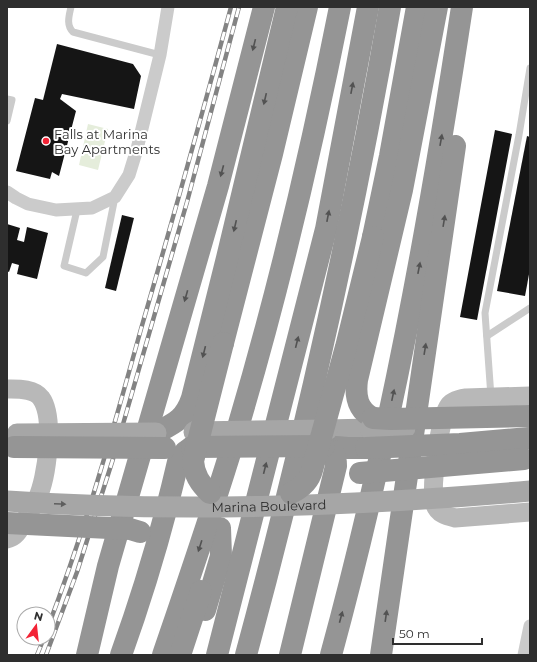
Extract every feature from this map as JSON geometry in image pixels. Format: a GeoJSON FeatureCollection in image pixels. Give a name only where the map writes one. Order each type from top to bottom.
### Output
{"type":"FeatureCollection","features":[{"type":"Feature","properties":{"kind":"highway"},"geometry":{"type":"LineString","coordinates":[[87,655],[108,566],[218,186],[264,7]]}},
{"type":"Feature","properties":{"kind":"highway"},"geometry":{"type":"LineString","coordinates":[[163,438],[182,418],[188,409],[192,398],[228,258],[287,7]]}},
{"type":"Feature","properties":{"kind":"highway"},"geometry":{"type":"LineString","coordinates":[[210,493],[202,485],[195,474],[195,453],[272,154],[307,7]]}},
{"type":"Feature","properties":{"kind":"highway"},"geometry":{"type":"LineString","coordinates":[[163,655],[222,479],[252,378],[324,88],[340,7]]}},
{"type":"Feature","properties":{"kind":"highway"},"geometry":{"type":"LineString","coordinates":[[180,655],[220,528],[309,213],[352,7]]}},
{"type":"Feature","properties":{"kind":"highway"},"geometry":{"type":"LineString","coordinates":[[217,655],[326,229],[368,7]]}},
{"type":"Feature","properties":{"kind":"highway"},"geometry":{"type":"LineString","coordinates":[[246,655],[305,424],[336,287],[364,152],[390,7]]}},
{"type":"Feature","properties":{"kind":"highway"},"geometry":{"type":"LineString","coordinates":[[290,493],[306,483],[312,470],[357,304],[390,156],[417,7]]}},
{"type":"Feature","properties":{"kind":"highway"},"geometry":{"type":"LineString","coordinates":[[370,432],[365,412],[358,404],[356,392],[357,380],[402,190],[437,7]]}},
{"type":"Feature","properties":{"kind":"highway"},"geometry":{"type":"LineString","coordinates":[[331,655],[362,532],[403,348],[433,188],[462,7]]}},
{"type":"Feature","properties":{"kind":"highway"},"geometry":{"type":"LineString","coordinates":[[381,655],[475,7]]}},
{"type":"Feature","properties":{"kind":"highway"},"geometry":{"type":"LineString","coordinates":[[11,441],[163,438],[193,440],[326,438],[348,448],[391,419],[530,416]]}},
{"type":"Feature","properties":{"kind":"highway"},"geometry":{"type":"LineString","coordinates":[[370,432],[460,444],[529,444]]}},
{"type":"Feature","properties":{"kind":"highway"},"geometry":{"type":"LineString","coordinates":[[290,655],[336,462],[334,454],[329,448],[326,438]]}},
{"type":"Feature","properties":{"kind":"highway"},"geometry":{"type":"LineString","coordinates":[[121,655],[144,589],[166,513],[178,462],[193,440]]}},
{"type":"Feature","properties":{"kind":"highway"},"geometry":{"type":"LineString","coordinates":[[327,502],[339,485],[347,479],[360,473],[529,444]]}},
{"type":"Feature","properties":{"kind":"highway"},"geometry":{"type":"LineString","coordinates":[[7,523],[130,529],[140,532],[146,543],[147,561],[144,589]]}},
{"type":"Feature","properties":{"kind":"highway"},"geometry":{"type":"LineString","coordinates":[[191,655],[221,556],[220,528]]}},
{"type":"Feature","properties":{"kind":"highway"},"geometry":{"type":"LineString","coordinates":[[202,655],[230,562],[248,533]]}},
{"type":"Feature","properties":{"kind":"highway"},"geometry":{"type":"LineString","coordinates":[[72,655],[108,566]]}},
{"type":"Feature","properties":{"kind":"main road"},"geometry":{"type":"LineString","coordinates":[[7,389],[22,389],[34,392],[41,397],[48,418],[49,441],[45,471],[37,498],[16,534],[7,539]]}},
{"type":"Feature","properties":{"kind":"main road"},"geometry":{"type":"LineString","coordinates":[[530,396],[462,398],[453,402],[448,407],[442,422],[436,452],[434,483],[435,505],[439,511],[446,516],[455,518],[530,512]]}},
{"type":"Feature","properties":{"kind":"main road","name":"Marina Boulevard"},"geometry":{"type":"LineString","coordinates":[[7,487],[98,491],[310,494],[365,492],[530,481]]}},
{"type":"Feature","properties":{"kind":"main road","name":"Marina Boulevard"},"geometry":{"type":"LineString","coordinates":[[7,501],[145,507],[269,507],[412,501],[530,491]]}},
{"type":"Feature","properties":{"kind":"street"},"geometry":{"type":"LineString","coordinates":[[7,192],[28,204],[56,210],[92,208],[115,197],[129,175],[137,149],[160,55],[168,7]]}},
{"type":"Feature","properties":{"kind":"street"},"geometry":{"type":"LineString","coordinates":[[524,655],[530,626]]}},
{"type":"Feature","properties":{"kind":"lane"},"geometry":{"type":"LineString","coordinates":[[71,7],[68,22],[70,29],[73,32],[160,55]]}},
{"type":"Feature","properties":{"kind":"lane"},"geometry":{"type":"LineString","coordinates":[[491,397],[485,312],[530,68]]}},
{"type":"Feature","properties":{"kind":"lane"},"geometry":{"type":"LineString","coordinates":[[7,99],[12,100],[7,121]]}},
{"type":"Feature","properties":{"kind":"lane"},"geometry":{"type":"LineString","coordinates":[[77,210],[64,266],[86,273],[103,257],[115,197]]}},
{"type":"Feature","properties":{"kind":"lane"},"geometry":{"type":"LineString","coordinates":[[487,336],[530,308]]}},
{"type":"Feature","properties":{"kind":"green space"},"geometry":{"type":"Polygon","coordinates":[[[88,124],[108,129],[98,170],[79,165],[88,124]]]}},
{"type":"Feature","properties":{"kind":"building","name":"Falls at Marina Bay Apartments"},"geometry":{"type":"Polygon","coordinates":[[[57,44],[133,64],[141,76],[134,109],[62,94],[60,99],[76,111],[59,176],[52,172],[50,179],[16,171],[35,98],[43,100],[57,44]]]}},
{"type":"Feature","properties":{"kind":"building"},"geometry":{"type":"Polygon","coordinates":[[[495,130],[512,134],[477,320],[460,317],[495,130]]]}},
{"type":"Feature","properties":{"kind":"building"},"geometry":{"type":"Polygon","coordinates":[[[527,136],[530,137],[530,269],[525,296],[497,291],[527,136]]]}},
{"type":"Feature","properties":{"kind":"building"},"geometry":{"type":"Polygon","coordinates":[[[122,215],[134,218],[116,291],[105,288],[122,215]]]}},
{"type":"Feature","properties":{"kind":"building"},"geometry":{"type":"Polygon","coordinates":[[[7,224],[20,228],[17,240],[24,242],[27,227],[48,233],[37,279],[17,274],[19,265],[12,263],[9,272],[7,271],[7,224]]]}},
{"type":"Feature","properties":{"kind":"railway"},"geometry":{"type":"LineString","coordinates":[[55,606],[74,554],[109,442],[231,7]]}},
{"type":"Feature","properties":{"kind":"railway"},"geometry":{"type":"LineString","coordinates":[[46,655],[77,572],[113,459],[187,202],[239,7]]}},
{"type":"Feature","properties":{"kind":"railway"},"geometry":{"type":"LineString","coordinates":[[37,655],[41,646]]}},
{"type":"Feature","properties":{"kind":"place","name":"Falls at Marina Bay Apartments"},"geometry":{"type":"Point","coordinates":[46,141]}}]}
